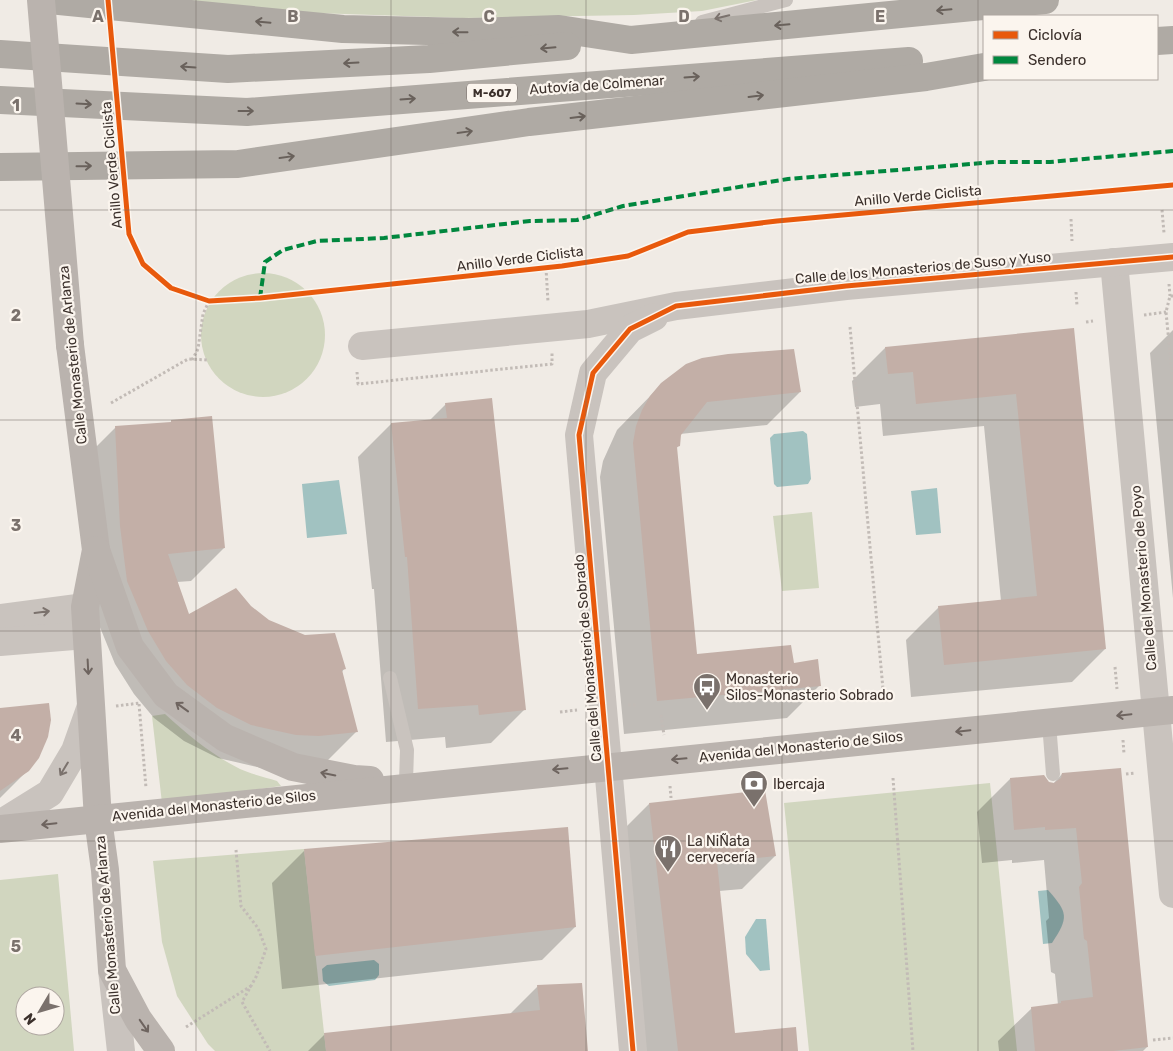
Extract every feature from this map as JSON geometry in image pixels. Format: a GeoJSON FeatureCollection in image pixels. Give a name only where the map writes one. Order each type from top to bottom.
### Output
{"type":"FeatureCollection","features":[{"type":"Feature","properties":{"kind":"highway"},"geometry":{"type":"LineString","coordinates":[[49,0],[343,29],[469,32],[559,29],[631,40]]}},
{"type":"Feature","properties":{"kind":"highway"},"geometry":{"type":"LineString","coordinates":[[0,54],[228,70],[429,59],[1045,0]]}},
{"type":"Feature","properties":{"kind":"highway"},"geometry":{"type":"LineString","coordinates":[[1158,41],[1173,40]]}},
{"type":"Feature","properties":{"kind":"highway","name":"Autovía de Colmenar"},"geometry":{"type":"LineString","coordinates":[[0,100],[247,112],[983,55]]}},
{"type":"Feature","properties":{"kind":"highway"},"geometry":{"type":"LineString","coordinates":[[0,167],[238,164],[529,122],[926,77],[983,67]]}},
{"type":"Feature","properties":{"kind":"street","name":"Calle Monasterio de Arlanza"},"geometry":{"type":"LineString","coordinates":[[41,0],[70,345],[96,550],[85,607],[86,635],[98,819],[105,870],[112,970],[121,1051]]}},
{"type":"Feature","properties":{"kind":"street","name":"Calle de los Monasterios de Suso y Yuso"},"geometry":{"type":"LineString","coordinates":[[359,356],[588,324],[676,306],[846,286],[1173,256]]}},
{"type":"Feature","properties":{"kind":"street","name":"Calle del Monasterio de Poyo"},"geometry":{"type":"LineString","coordinates":[[1114,262],[1164,711],[1173,894]]}},
{"type":"Feature","properties":{"kind":"street","name":"Calle del Monasterio de Sobrado"},"geometry":{"type":"LineString","coordinates":[[633,1051],[579,435],[593,372],[630,329],[676,306]]}},
{"type":"Feature","properties":{"kind":"street","name":"Avenida del Monasterio de Silos"},"geometry":{"type":"LineString","coordinates":[[96,550],[130,647],[166,695],[225,738],[293,767],[354,779],[417,783]]}},
{"type":"Feature","properties":{"kind":"street"},"geometry":{"type":"LineString","coordinates":[[0,618],[85,607]]}},
{"type":"Feature","properties":{"kind":"street"},"geometry":{"type":"LineString","coordinates":[[0,642],[86,635]]}},
{"type":"Feature","properties":{"kind":"street","name":"Calle Monasterio de Arlanza"},"geometry":{"type":"LineString","coordinates":[[0,824],[50,793],[75,751],[90,709]]}},
{"type":"Feature","properties":{"kind":"street","name":"Avenida del Monasterio de Silos"},"geometry":{"type":"LineString","coordinates":[[0,829],[417,783],[1164,711]]}},
{"type":"Feature","properties":{"kind":"street"},"geometry":{"type":"LineString","coordinates":[[112,970],[138,1019],[161,1051]]}},
{"type":"Feature","properties":{"kind":"lane"},"geometry":{"type":"LineString","coordinates":[[631,40],[786,0]]}},
{"type":"Feature","properties":{"kind":"lane"},"geometry":{"type":"LineString","coordinates":[[390,678],[417,783]]}},
{"type":"Feature","properties":{"kind":"lane"},"geometry":{"type":"LineString","coordinates":[[1049,723],[1053,774]]}},
{"type":"Feature","properties":{"kind":"path"},"geometry":{"type":"LineString","coordinates":[[546,268],[548,297]]}},
{"type":"Feature","properties":{"kind":"path"},"geometry":{"type":"LineString","coordinates":[[1173,296],[1170,296],[1166,312],[1173,384]]}},
{"type":"Feature","properties":{"kind":"path"},"geometry":{"type":"LineString","coordinates":[[202,299],[218,301]]}},
{"type":"Feature","properties":{"kind":"path"},"geometry":{"type":"LineString","coordinates":[[192,360],[198,349],[203,314],[209,301]]}},
{"type":"Feature","properties":{"kind":"path"},"geometry":{"type":"LineString","coordinates":[[850,327],[883,689]]}},
{"type":"Feature","properties":{"kind":"path"},"geometry":{"type":"LineString","coordinates":[[359,356],[358,384],[552,364]]}},
{"type":"Feature","properties":{"kind":"path"},"geometry":{"type":"LineString","coordinates":[[111,403],[188,359],[207,360]]}},
{"type":"Feature","properties":{"kind":"path"},"geometry":{"type":"LineString","coordinates":[[139,703],[146,793]]}},
{"type":"Feature","properties":{"kind":"path"},"geometry":{"type":"LineString","coordinates":[[893,778],[913,1051]]}},
{"type":"Feature","properties":{"kind":"path"},"geometry":{"type":"LineString","coordinates":[[236,850],[241,906],[258,928],[266,949],[242,1002],[270,1051]]}},
{"type":"Feature","properties":{"kind":"path"},"geometry":{"type":"LineString","coordinates":[[186,1027],[251,985]]}},
{"type":"Feature","properties":{"kind":"path"},"geometry":{"type":"LineString","coordinates":[[1153,1040],[1173,1038]]}},
{"type":"Feature","properties":{"kind":"green space"},"geometry":{"type":"Polygon","coordinates":[[[168,0],[757,0],[702,11],[634,15],[463,18],[315,13],[168,0]]]}},
{"type":"Feature","properties":{"kind":"green space"},"geometry":{"type":"Polygon","coordinates":[[[263,273],[287,278],[307,291],[320,311],[325,335],[320,359],[307,379],[287,392],[263,397],[239,392],[219,379],[206,359],[201,335],[206,311],[219,291],[239,278],[263,273]]]}},
{"type":"Feature","properties":{"kind":"green space"},"geometry":{"type":"Polygon","coordinates":[[[812,512],[819,588],[782,591],[773,516],[812,512]]]}},
{"type":"Feature","properties":{"kind":"green space"},"geometry":{"type":"Polygon","coordinates":[[[165,714],[210,751],[244,771],[277,781],[281,786],[162,803],[152,716],[165,714]]]}},
{"type":"Feature","properties":{"kind":"green space"},"geometry":{"type":"Polygon","coordinates":[[[990,783],[1017,1051],[809,1051],[784,803],[990,783]]]}},
{"type":"Feature","properties":{"kind":"green space"},"geometry":{"type":"Polygon","coordinates":[[[304,849],[326,1051],[215,1051],[208,1044],[177,996],[162,942],[153,861],[304,849]]]}},
{"type":"Feature","properties":{"kind":"green space"},"geometry":{"type":"Polygon","coordinates":[[[58,874],[74,1051],[0,1051],[0,880],[58,874]]]}},
{"type":"Feature","properties":{"kind":"water"},"geometry":{"type":"Polygon","coordinates":[[[803,431],[807,434],[811,479],[808,484],[777,487],[774,484],[770,438],[774,434],[803,431]]]}},
{"type":"Feature","properties":{"kind":"water"},"geometry":{"type":"Polygon","coordinates":[[[339,480],[347,534],[307,538],[302,484],[339,480]]]}},
{"type":"Feature","properties":{"kind":"water"},"geometry":{"type":"Polygon","coordinates":[[[937,488],[941,533],[916,535],[911,491],[937,488]]]}},
{"type":"Feature","properties":{"kind":"water"},"geometry":{"type":"Polygon","coordinates":[[[1048,890],[1063,910],[1064,915],[1061,927],[1052,943],[1043,944],[1038,891],[1048,890]]]}},
{"type":"Feature","properties":{"kind":"water"},"geometry":{"type":"Polygon","coordinates":[[[756,919],[766,919],[770,970],[760,971],[746,954],[745,937],[756,919]]]}},
{"type":"Feature","properties":{"kind":"water"},"geometry":{"type":"Polygon","coordinates":[[[374,960],[379,964],[379,975],[375,980],[329,986],[323,981],[322,969],[327,965],[374,960]]]}},
{"type":"Feature","properties":{"kind":"building"},"geometry":{"type":"Polygon","coordinates":[[[1074,328],[1106,649],[944,665],[938,606],[1037,596],[1016,394],[916,404],[913,372],[888,374],[885,347],[1074,328]]]}},
{"type":"Feature","properties":{"kind":"building"},"geometry":{"type":"Polygon","coordinates":[[[794,349],[801,392],[707,402],[681,435],[680,446],[677,447],[697,654],[791,645],[794,663],[818,659],[821,686],[657,701],[633,443],[636,426],[642,410],[650,396],[661,383],[686,364],[702,358],[728,354],[794,349]]]}},
{"type":"Feature","properties":{"kind":"building"},"geometry":{"type":"Polygon","coordinates":[[[492,398],[526,710],[479,715],[478,705],[418,709],[407,557],[405,557],[391,423],[447,418],[445,403],[492,398]]]}},
{"type":"Feature","properties":{"kind":"building"},"geometry":{"type":"Polygon","coordinates":[[[212,416],[225,548],[168,554],[189,614],[236,588],[251,606],[269,620],[305,635],[335,633],[346,669],[342,670],[358,732],[319,736],[296,735],[251,725],[217,708],[187,685],[166,661],[148,631],[127,581],[120,526],[115,426],[171,422],[171,420],[212,416]]]}},
{"type":"Feature","properties":{"kind":"building"},"geometry":{"type":"Polygon","coordinates":[[[49,703],[51,720],[48,737],[39,758],[29,771],[0,791],[0,708],[49,703]]]}},
{"type":"Feature","properties":{"kind":"building"},"geometry":{"type":"Polygon","coordinates":[[[1121,768],[1148,1047],[1113,1051],[1035,1051],[1031,1007],[1093,997],[1087,941],[1084,939],[1079,887],[1082,883],[1076,828],[1045,830],[1045,827],[1014,830],[1010,778],[1044,775],[1049,782],[1054,783],[1061,778],[1062,773],[1121,768]]]}},
{"type":"Feature","properties":{"kind":"building"},"geometry":{"type":"Polygon","coordinates":[[[765,790],[776,856],[717,862],[735,1033],[796,1027],[798,1051],[678,1051],[649,803],[765,790]]]}},
{"type":"Feature","properties":{"kind":"building"},"geometry":{"type":"Polygon","coordinates":[[[568,827],[576,927],[315,956],[304,849],[568,827]]]}},
{"type":"Feature","properties":{"kind":"building"},"geometry":{"type":"Polygon","coordinates":[[[582,983],[588,1051],[326,1051],[324,1033],[540,1010],[537,985],[582,983]]]}},
{"type":"Feature","properties":{"kind":"marked path"},"geometry":{"type":"LineString","coordinates":[[260,298],[265,262],[283,250],[317,241],[384,238],[530,221],[577,220],[623,206],[788,179],[995,162],[1050,162],[1173,151]]}},
{"type":"Feature","properties":{"kind":"cycle path","name":"Anillo Verde Ciclista"},"geometry":{"type":"LineString","coordinates":[[108,0],[129,234],[143,264],[171,288],[209,301],[260,298],[562,266],[628,256],[688,232],[777,221],[1173,185]]}},
{"type":"Feature","properties":{"kind":"cycle path"},"geometry":{"type":"LineString","coordinates":[[633,1051],[579,435],[593,373],[630,329],[676,306],[846,286],[1173,257]]}},
{"type":"Feature","properties":{"kind":"place","name":"Monasterio Silos-Monasterio Sobrado"},"geometry":{"type":"Point","coordinates":[707,711]}},
{"type":"Feature","properties":{"kind":"place","name":"Ibercaja"},"geometry":{"type":"Point","coordinates":[754,808]}},
{"type":"Feature","properties":{"kind":"place","name":"La NiÑata cervecería"},"geometry":{"type":"Point","coordinates":[668,873]}}]}
